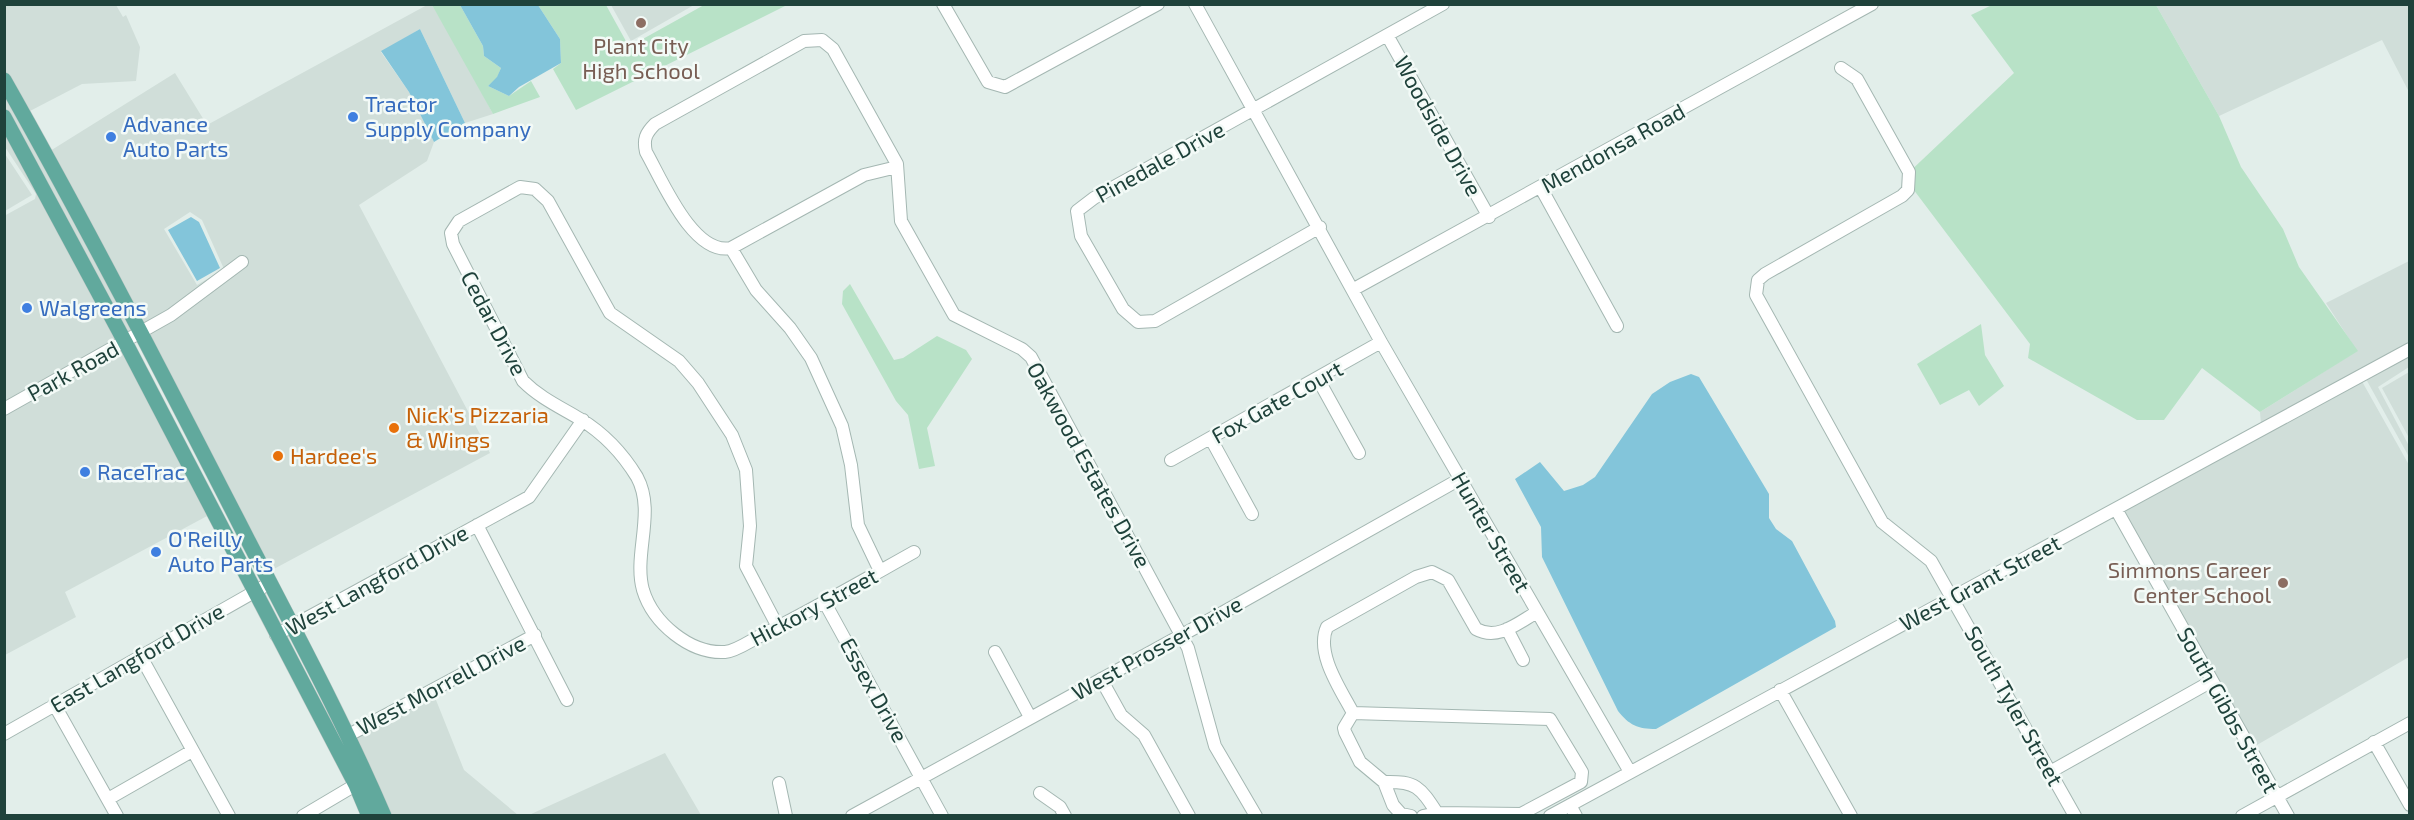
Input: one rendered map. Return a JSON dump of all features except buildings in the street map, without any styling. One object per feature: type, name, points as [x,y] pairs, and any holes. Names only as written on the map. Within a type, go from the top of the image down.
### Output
[{"type":"main road","points":[[4,80],[93,240],[270,583],[347,736],[362,781],[379,816]]},
{"type":"main road","points":[[4,117],[126,342],[301,682],[384,816]]},
{"type":"main road","points":[[126,342],[148,362],[188,440],[202,451]]},
{"type":"main road","points":[[188,464],[207,477],[221,505],[246,536]]},
{"type":"main road","points":[[212,511],[232,533],[243,555],[258,561]]},
{"type":"main road","points":[[301,682],[322,708],[333,729],[339,735],[347,736]]},
{"type":"main road","points":[[362,781],[369,816]]},
{"type":"street","points":[[943,4],[988,82],[1005,87],[1158,4]]},
{"type":"street","points":[[1196,4],[1255,109]]},
{"type":"street","name":"Pinedale Drive","points":[[1320,227],[1155,321],[1138,322],[1123,309],[1081,236],[1077,212],[1094,198],[1443,4]]},
{"type":"street","name":"Mendonsa Road","points":[[1354,290],[1872,4]]},
{"type":"street","name":"Woodside Drive","points":[[1387,35],[1489,217]]},
{"type":"street","name":"Oakwood Estates Drive","points":[[731,248],[721,250],[712,247],[684,221],[646,152],[644,142],[647,132],[655,124],[804,41],[822,40],[833,49],[891,152],[897,167],[901,221],[954,315],[1022,349],[1031,357],[1182,635],[1193,661],[1215,746],[1256,816]]},
{"type":"street","name":"South Tyler Street","points":[[1841,68],[1857,80],[1909,172],[1908,190],[1902,196],[1765,274],[1758,280],[1756,296],[1882,522],[1931,561],[2075,816]]},
{"type":"street","name":"Hunter Street","points":[[1255,109],[1381,342],[1630,772]]},
{"type":"street","points":[[880,572],[858,525],[851,465],[842,426],[811,358],[790,327],[756,290],[731,248],[864,174],[897,167]]},
{"type":"street","name":"Cedar Drive","points":[[710,652],[692,646],[661,622],[643,590],[641,563],[645,513],[638,479],[617,448],[583,420],[536,394],[523,381],[453,244],[452,233],[459,221],[520,187],[535,189],[548,201],[610,313],[679,361],[698,383],[732,435],[746,470],[750,526],[746,566],[778,627]]},
{"type":"street","points":[[1541,188],[1617,326]]},
{"type":"street","name":"Park Road","points":[[4,409],[171,315],[242,262]]},
{"type":"street","name":"Fox Gate Court","points":[[1172,460],[1381,342]]},
{"type":"street","name":"West Grant Street","points":[[1550,816],[1573,810],[1630,772],[2409,349]]},
{"type":"street","points":[[1318,379],[1359,453]]},
{"type":"street","name":"West Langford Drive","points":[[276,636],[529,497],[583,420]]},
{"type":"street","points":[[1211,439],[1252,514]]},
{"type":"street","name":"West Prosser Drive","points":[[852,816],[1460,479]]},
{"type":"street","name":"South Gibbs Street","points":[[2116,509],[2288,816]]},
{"type":"street","points":[[477,525],[567,700]]},
{"type":"street","name":"Hickory Street","points":[[710,652],[728,652],[825,603],[914,552]]},
{"type":"street","points":[[1353,713],[1334,677],[1324,644],[1323,635],[1333,621],[1416,577],[1432,572],[1448,580],[1476,629],[1492,634],[1507,629],[1537,612]]},
{"type":"street","name":"East Langford Drive","points":[[4,734],[270,583]]},
{"type":"street","name":"Essex Drive","points":[[825,603],[942,816]]},
{"type":"street","points":[[1507,629],[1523,660]]},
{"type":"street","name":"West Morrell Drive","points":[[347,736],[535,635]]},
{"type":"street","points":[[994,652],[1030,717]]},
{"type":"street","points":[[140,656],[229,816]]},
{"type":"street","points":[[1101,679],[1121,715],[1144,735],[1189,816]]},
{"type":"street","points":[[2050,772],[2212,681]]},
{"type":"street","points":[[1780,690],[1851,816]]},
{"type":"street","points":[[54,704],[117,816]]},
{"type":"street","points":[[1353,713],[1344,728],[1360,762],[1384,782],[1393,805],[1401,814],[1411,816]]},
{"type":"street","points":[[1353,713],[1552,720],[1582,772],[1581,782],[1521,814],[1437,813],[1423,816]]},
{"type":"street","points":[[2242,816],[2409,723]]},
{"type":"street","points":[[2374,742],[2409,805]]},
{"type":"street","points":[[108,799],[192,751]]},
{"type":"street","points":[[303,816],[362,781]]},
{"type":"street","points":[[1384,782],[1407,781],[1421,790],[1437,813]]},
{"type":"street","points":[[779,783],[786,816]]},
{"type":"street","points":[[1040,793],[1060,807],[1065,816]]},
{"type":"shaded area","points":[[4,5],[116,5],[123,17],[126,15],[140,47],[136,81],[82,84],[28,112],[5,70]]},
{"type":"shaded area","points":[[427,5],[432,5],[456,44],[493,114],[465,123],[420,29],[381,52],[409,92],[434,142],[427,161],[359,205],[490,453],[272,570],[50,151],[175,73],[207,125]],"holes":[[[190,212],[202,220],[224,269],[197,285],[164,229]]]},
{"type":"shaded area","name":"Plant City High School","points":[[611,5],[694,5],[631,41]]},
{"type":"shaded area","points":[[2156,5],[2409,5],[2409,92],[2382,40],[2219,116]]},
{"type":"shaded area","points":[[4,89],[133,330],[127,335],[5,107]]},
{"type":"shaded area","points":[[5,127],[119,339],[4,403],[4,216],[35,199],[36,194],[5,147]]},
{"type":"shaded area","points":[[5,154],[32,195],[4,211]]},
{"type":"shaded area","points":[[2409,261],[2409,343],[2261,424],[2260,412],[2357,351],[2326,303]]},
{"type":"shaded area","points":[[124,349],[209,515],[65,592],[76,617],[5,655],[5,415]]},
{"type":"shaded area","points":[[2409,355],[2409,367],[2378,387],[2409,446],[2409,457],[2366,379]]},
{"type":"shaded area","points":[[2409,372],[2409,438],[2382,388]]},
{"type":"shaded area","name":"Simmons Career Center School","points":[[2359,376],[2409,465],[2409,657],[2250,749],[2116,509]]},
{"type":"shaded area","points":[[434,695],[464,770],[518,815],[389,815],[354,738]]},
{"type":"shaded area","points":[[665,753],[701,815],[529,815]]},
{"type":"green space","points":[[432,5],[460,5],[483,46],[484,56],[501,68],[497,78],[488,86],[509,96],[531,81],[540,97],[493,114]]},
{"type":"green space","points":[[538,5],[606,5],[627,43],[632,45],[704,5],[787,5],[576,110],[553,69],[561,63],[560,39]]},
{"type":"green space","points":[[1992,5],[2156,5],[2219,116],[2241,167],[2283,229],[2299,267],[2358,351],[2260,412],[2202,368],[2164,420],[2137,420],[2028,358],[2030,344],[1904,177],[2014,73],[1971,15]]},
{"type":"green space","points":[[850,284],[894,360],[903,358],[937,336],[966,350],[972,359],[927,428],[935,466],[919,469],[908,415],[896,401],[842,304],[843,291]]},
{"type":"green space","points":[[1981,324],[1985,355],[2004,386],[1979,406],[1969,390],[1940,405],[1917,364]]},
{"type":"water","points":[[460,5],[538,5],[560,39],[561,63],[519,87],[509,96],[488,86],[497,77],[501,68],[484,56],[483,46]]},
{"type":"water","points":[[420,29],[465,123],[434,142],[409,92],[381,51]]},
{"type":"water","points":[[191,217],[199,222],[220,268],[197,281],[168,230]]},
{"type":"water","points":[[1691,374],[1699,377],[1769,494],[1769,518],[1776,529],[1792,541],[1835,621],[1836,627],[1656,729],[1644,728],[1630,723],[1618,711],[1542,557],[1541,527],[1515,479],[1540,462],[1564,491],[1583,485],[1595,477],[1652,394],[1670,382]]},
{"type":"place","name":"Plant City High School","points":[[641,23]]},
{"type":"place","name":"Tractor Supply Company","points":[[353,117]]},
{"type":"place","name":"Advance Auto Parts","points":[[111,137]]},
{"type":"place","name":"Walgreens","points":[[27,308]]},
{"type":"place","name":"Nick's Pizzaria & Wings","points":[[394,428]]},
{"type":"place","name":"Hardee's","points":[[278,456]]},
{"type":"place","name":"RaceTrac","points":[[85,472]]},
{"type":"place","name":"O'Reilly Auto Parts","points":[[156,552]]},
{"type":"place","name":"Simmons Career Center School","points":[[2283,583]]}]
